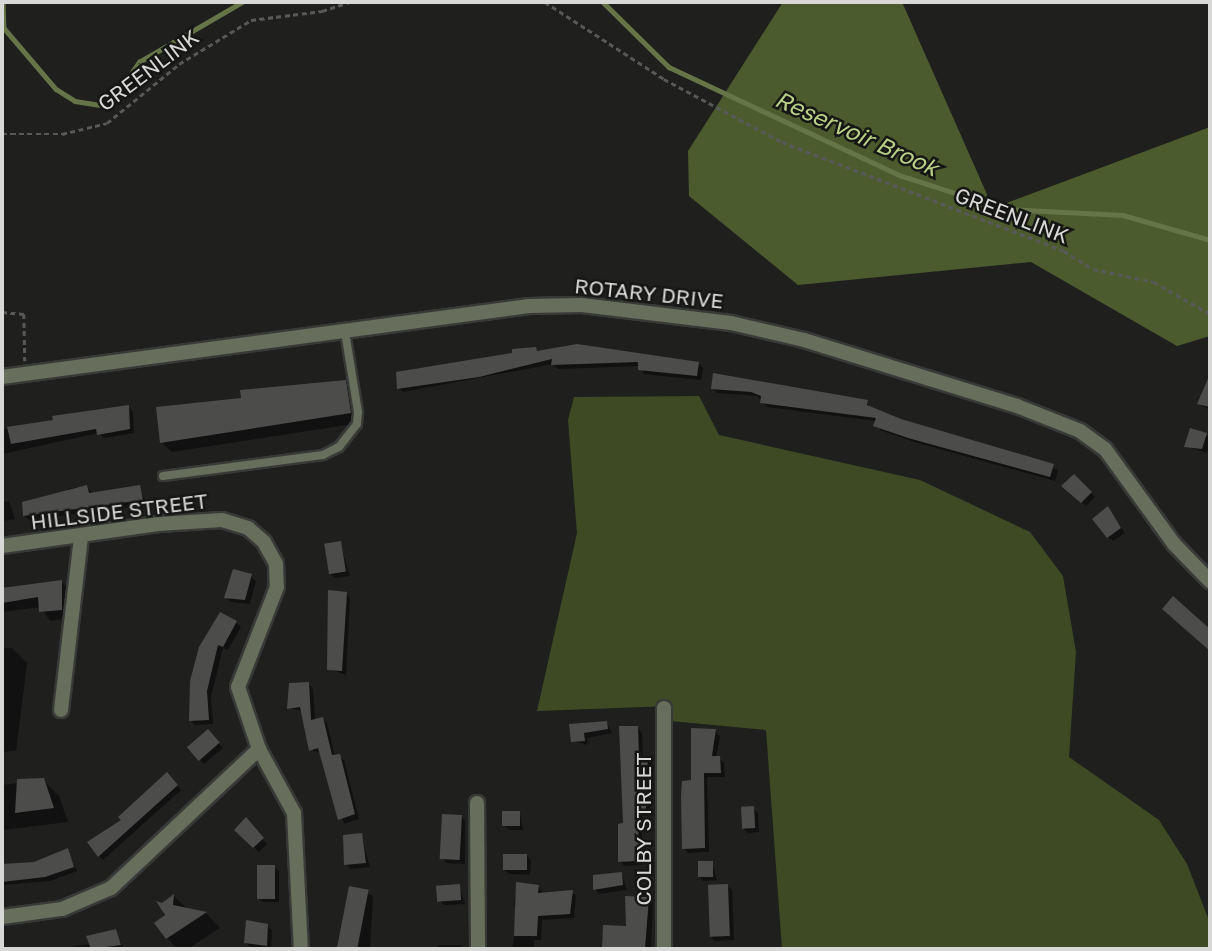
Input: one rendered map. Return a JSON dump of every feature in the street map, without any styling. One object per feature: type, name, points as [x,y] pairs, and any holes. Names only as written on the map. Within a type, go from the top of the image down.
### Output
[{"type":"street","name":"ROTARY DRIVE","points":[[2,377],[265,338],[345,332],[515,308],[582,304],[700,318],[804,340],[1038,413],[1088,435],[1110,456],[1174,544],[1210,581]]},
{"type":"street","name":"HILLSIDE STREET","points":[[2,546],[158,524],[222,520],[248,528],[264,542],[276,564],[277,587],[238,687],[260,749],[283,786],[297,825],[301,949]]},
{"type":"street","points":[[61,710],[80,537]]},
{"type":"street","name":"COLBY STREET","points":[[664,708],[664,949]]},
{"type":"street","points":[[2,917],[53,912],[111,888],[260,749]]},
{"type":"street","points":[[477,803],[478,949]]},
{"type":"lane","points":[[163,476],[323,455],[339,447],[357,424],[359,412],[345,332]]},
{"type":"path","name":"GREENLINK","points":[[2,134],[62,134],[107,123],[179,64],[251,20],[322,11],[350,2]]},
{"type":"path","name":"GREENLINK","points":[[545,2],[664,79],[782,142],[1064,251],[1094,269],[1154,282],[1210,314]]},
{"type":"path","points":[[2,312],[24,314],[26,358],[20,365]]},
{"type":"green space","points":[[783,2],[902,2],[993,208],[1210,127],[1210,336],[1177,346],[1031,262],[798,285],[689,196],[688,151]]},
{"type":"green space","points":[[699,396],[719,435],[920,480],[1030,532],[1063,576],[1076,652],[1069,757],[1159,820],[1187,864],[1210,923],[1210,949],[782,949],[766,730],[670,721],[670,706],[537,711],[577,533],[568,420],[574,397]]},
{"type":"building","points":[[577,344],[699,362],[697,376],[638,370],[638,362],[551,365],[552,359],[479,377],[397,389],[396,372],[512,353],[512,349],[536,347],[537,351]]},
{"type":"building","points":[[713,373],[868,400],[867,405],[901,419],[1054,464],[1050,477],[908,438],[873,426],[876,418],[760,403],[761,396],[751,392],[711,389]]},
{"type":"building","points":[[1210,374],[1210,407],[1197,404]]},
{"type":"building","points":[[346,380],[351,413],[160,443],[156,407],[241,398],[240,390]]},
{"type":"building","points":[[129,405],[130,429],[97,435],[96,429],[11,444],[7,427],[53,420],[52,416]]},
{"type":"building","points":[[1190,428],[1207,433],[1202,449],[1184,447]]},
{"type":"building","points":[[1074,474],[1092,492],[1081,503],[1061,486]]},
{"type":"building","points":[[87,485],[89,493],[140,485],[143,500],[23,516],[22,502]]},
{"type":"building","points":[[1108,506],[1121,528],[1107,538],[1092,519]]},
{"type":"building","points":[[341,541],[346,572],[329,574],[324,544]]},
{"type":"building","points":[[233,569],[252,574],[245,600],[224,598]]},
{"type":"building","points":[[62,580],[62,610],[39,612],[38,597],[2,603],[2,588]]},
{"type":"building","points":[[328,590],[347,592],[342,671],[327,670]]},
{"type":"building","points":[[1173,596],[1210,629],[1210,651],[1162,609]]},
{"type":"building","points":[[220,612],[237,621],[223,647],[218,645],[207,691],[209,720],[189,721],[190,681],[199,647]]},
{"type":"building","points":[[309,682],[311,720],[323,717],[332,755],[340,754],[355,814],[338,820],[318,748],[309,751],[300,707],[287,709],[289,683]]},
{"type":"building","points":[[607,721],[608,729],[584,733],[585,741],[571,742],[569,724]]},
{"type":"building","points":[[619,726],[638,726],[639,757],[648,757],[646,811],[638,812],[639,861],[618,862],[618,824],[623,823]]},
{"type":"building","points":[[691,728],[716,729],[712,756],[720,756],[721,773],[704,773],[705,848],[682,849],[682,781],[691,780]]},
{"type":"building","points":[[208,729],[220,743],[199,761],[187,747]]},
{"type":"building","points":[[167,772],[178,785],[98,857],[87,842],[121,820],[118,817]]},
{"type":"building","points":[[44,778],[54,808],[15,813],[17,779]]},
{"type":"building","points":[[754,806],[755,828],[742,829],[741,807]]},
{"type":"building","points":[[502,811],[520,811],[520,826],[502,826]]},
{"type":"building","points":[[442,814],[462,815],[460,860],[440,859]]},
{"type":"building","points":[[246,817],[264,838],[253,848],[234,830]]},
{"type":"building","points":[[362,833],[366,863],[344,865],[343,835]]},
{"type":"building","points":[[68,848],[74,867],[45,877],[2,882],[2,864],[34,862]]},
{"type":"building","points":[[503,854],[527,854],[527,870],[503,870]]},
{"type":"building","points":[[698,861],[713,861],[713,877],[698,877]]},
{"type":"building","points":[[257,865],[275,865],[275,899],[257,899]]},
{"type":"building","points":[[622,872],[623,885],[593,890],[593,875]]},
{"type":"building","points":[[516,882],[539,885],[538,893],[573,890],[570,914],[538,916],[537,936],[514,936]]},
{"type":"building","points":[[460,884],[461,900],[437,902],[436,886]]},
{"type":"building","points":[[728,884],[730,936],[710,937],[708,885]]},
{"type":"building","points":[[349,886],[369,890],[357,949],[337,948]]},
{"type":"building","points":[[174,894],[173,905],[207,912],[166,939],[154,923],[165,915],[156,901],[162,903]]},
{"type":"building","points":[[625,896],[649,897],[645,949],[602,949],[603,925],[626,926]]},
{"type":"building","points":[[246,920],[268,924],[267,946],[244,943]]},
{"type":"building","points":[[116,929],[121,945],[91,949],[86,936]]},
{"type":"waterway","name":"Reservoir Brook","points":[[3,2],[4,28],[56,89],[75,101],[108,106],[139,62],[242,2]]},
{"type":"waterway","name":"Reservoir Brook","points":[[603,2],[669,67],[902,176],[1005,209],[1123,215],[1210,240]]}]
